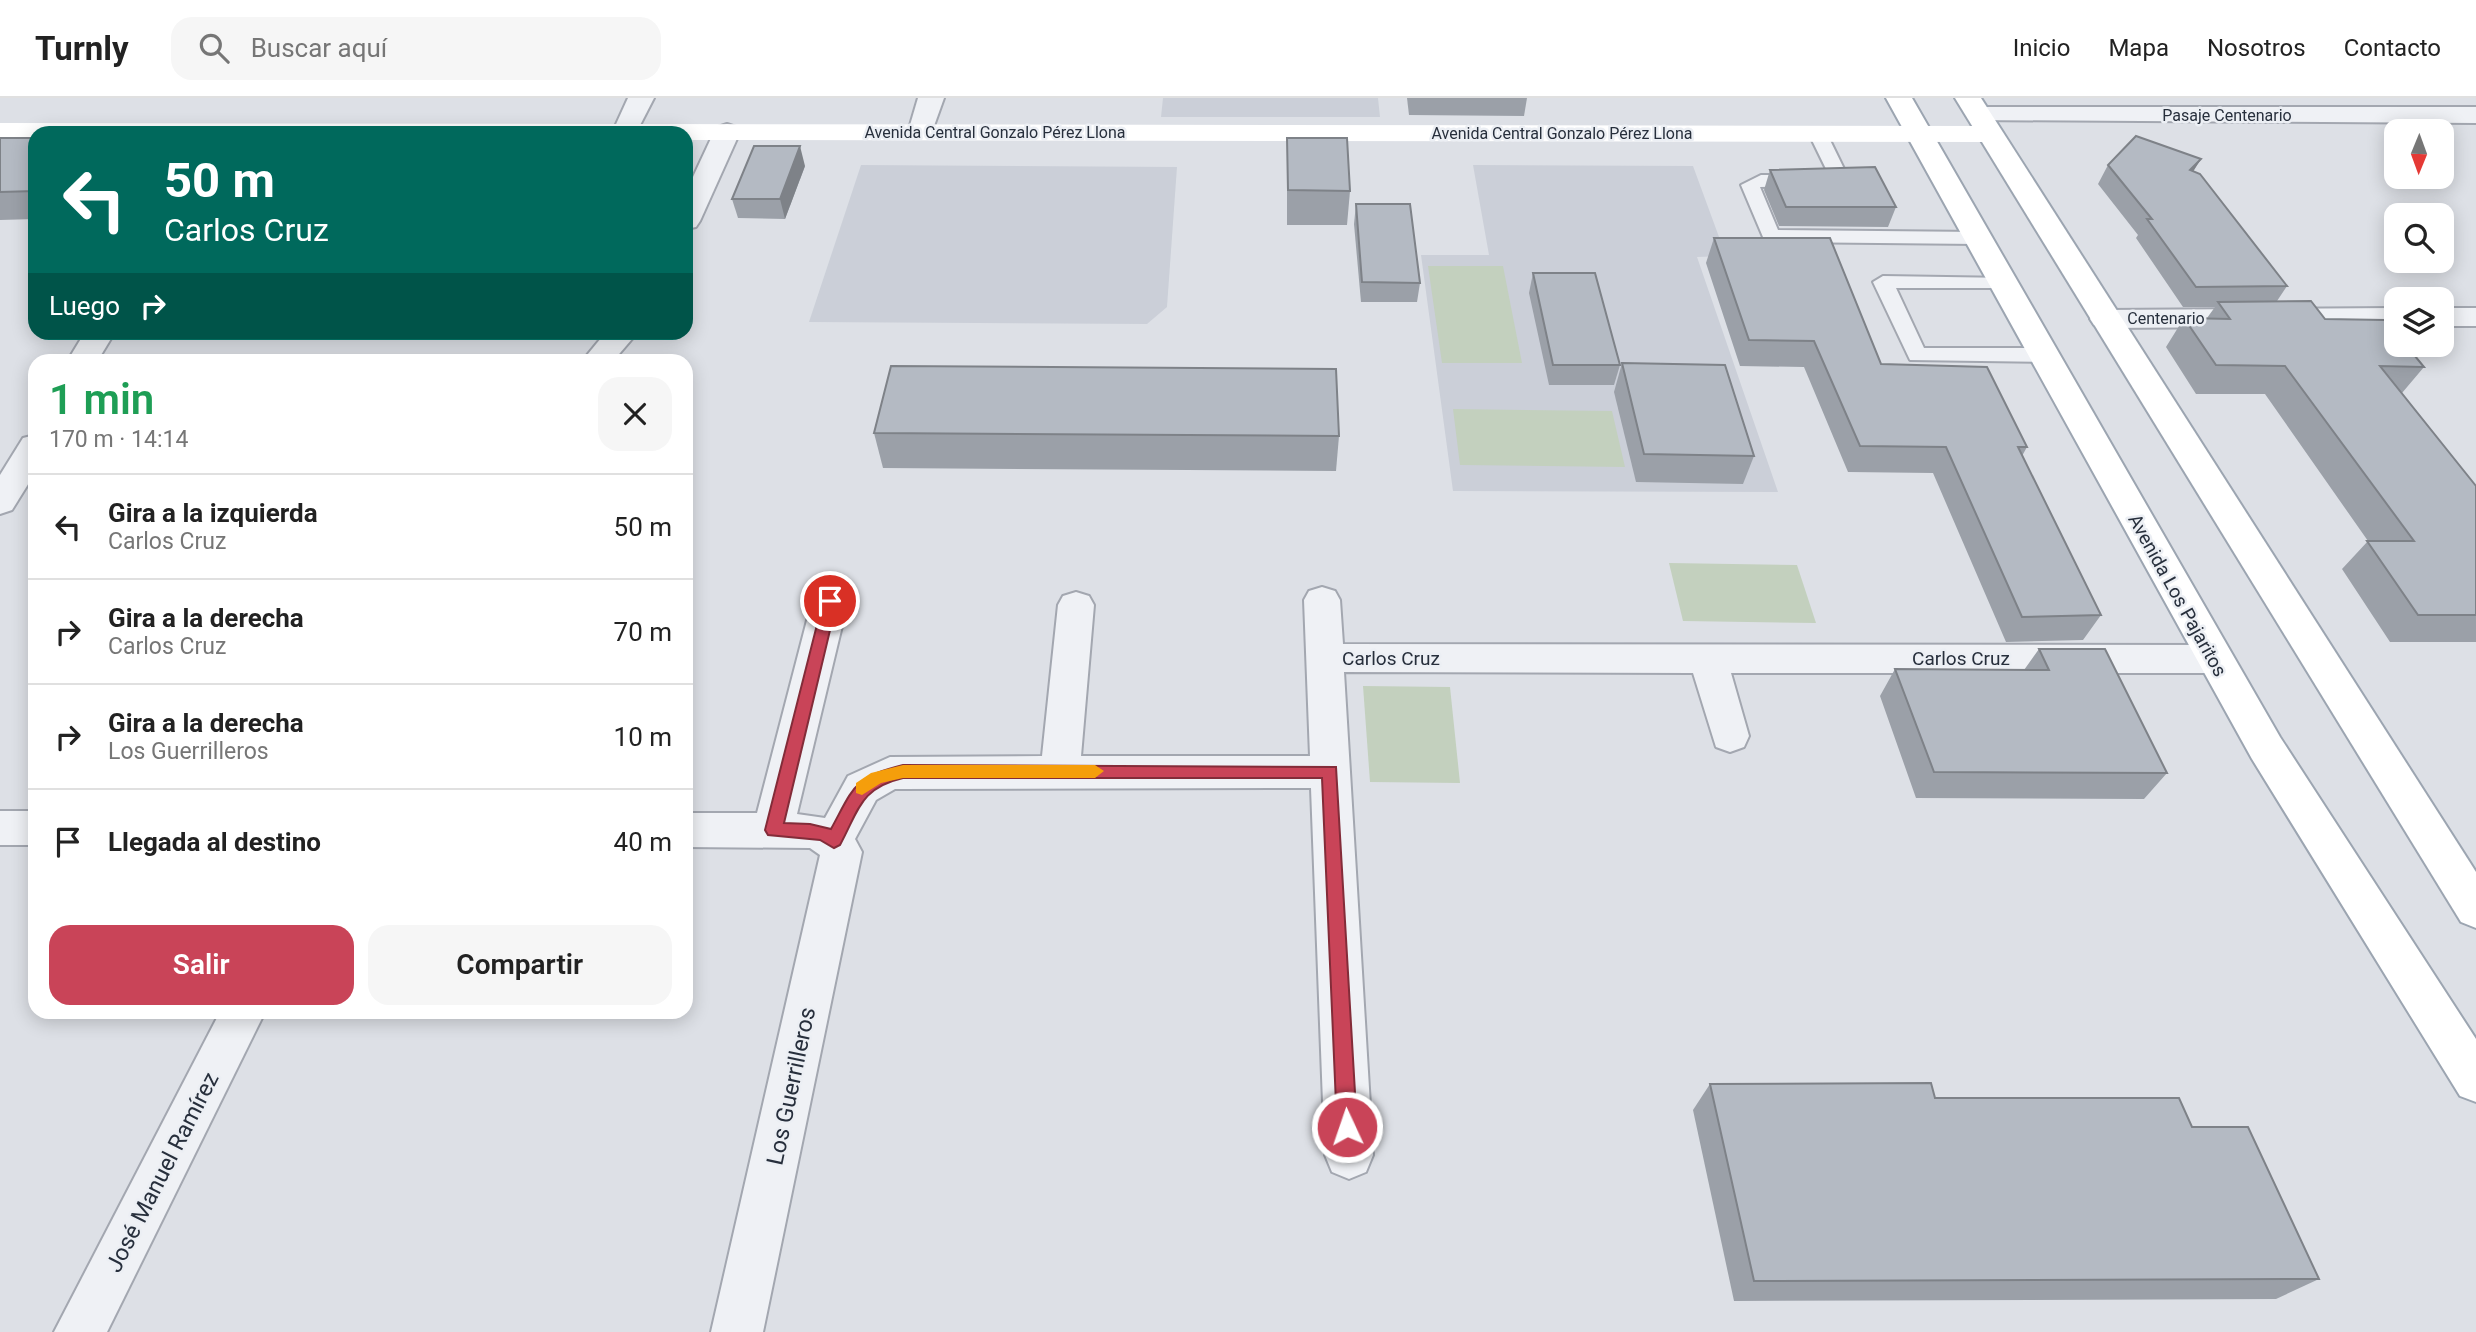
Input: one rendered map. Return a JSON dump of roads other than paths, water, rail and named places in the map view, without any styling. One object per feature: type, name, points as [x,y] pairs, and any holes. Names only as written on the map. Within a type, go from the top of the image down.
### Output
[{"type":"street","points":[[627,126],[641,98]]},
{"type":"street","points":[[921,132],[931,98]]},
{"type":"street","name":"Avenida Los Pajaritos","points":[[1899,98],[2266,748],[2476,1080]]},
{"type":"street","name":"Pasaje Centenario","points":[[1979,116],[2476,115]]},
{"type":"street","points":[[1979,116],[2476,909]]},
{"type":"street","name":"Avenida Central Gonzalo Pérez Llona","points":[[693,132],[1919,134],[1979,116]]},
{"type":"street","name":"Avenida Central Gonzalo Pérez Llona","points":[[0,131],[28,131]]},
{"type":"street","points":[[693,206],[727,132]]},
{"type":"street","name":"Centenario","points":[[2105,318],[2384,317]]},
{"type":"street","points":[[2454,317],[2476,317]]},
{"type":"street","points":[[603,354],[616,340]]},
{"type":"street","points":[[0,502],[28,457]]},
{"type":"street","name":"Carlos Cruz","points":[[1322,600],[1349,1155]]},
{"type":"street","points":[[774,830],[830,601]]},
{"type":"street","points":[[1060,771],[1076,606]]},
{"type":"street","name":"Carlos Cruz","points":[[1325,658],[2214,659]]},
{"type":"street","points":[[1708,658],[1730,736]]},
{"type":"street","points":[[693,830],[810,831],[824,833],[834,840],[862,788],[890,773],[1330,772]]},
{"type":"street","points":[[0,828],[28,828]]},
{"type":"street","name":"Los Guerrilleros","points":[[737,1332],[839,867],[841,852],[834,840]]},
{"type":"street","name":"José Manuel Ramírez","points":[[80,1332],[239,1019]]},
{"type":"lane","points":[[1818,134],[1838,175],[1833,180],[1761,180],[1750,185],[1770,233],[1777,236],[1978,239]]},
{"type":"lane","points":[[2003,282],[1884,282],[1917,355],[2043,355]]}]
